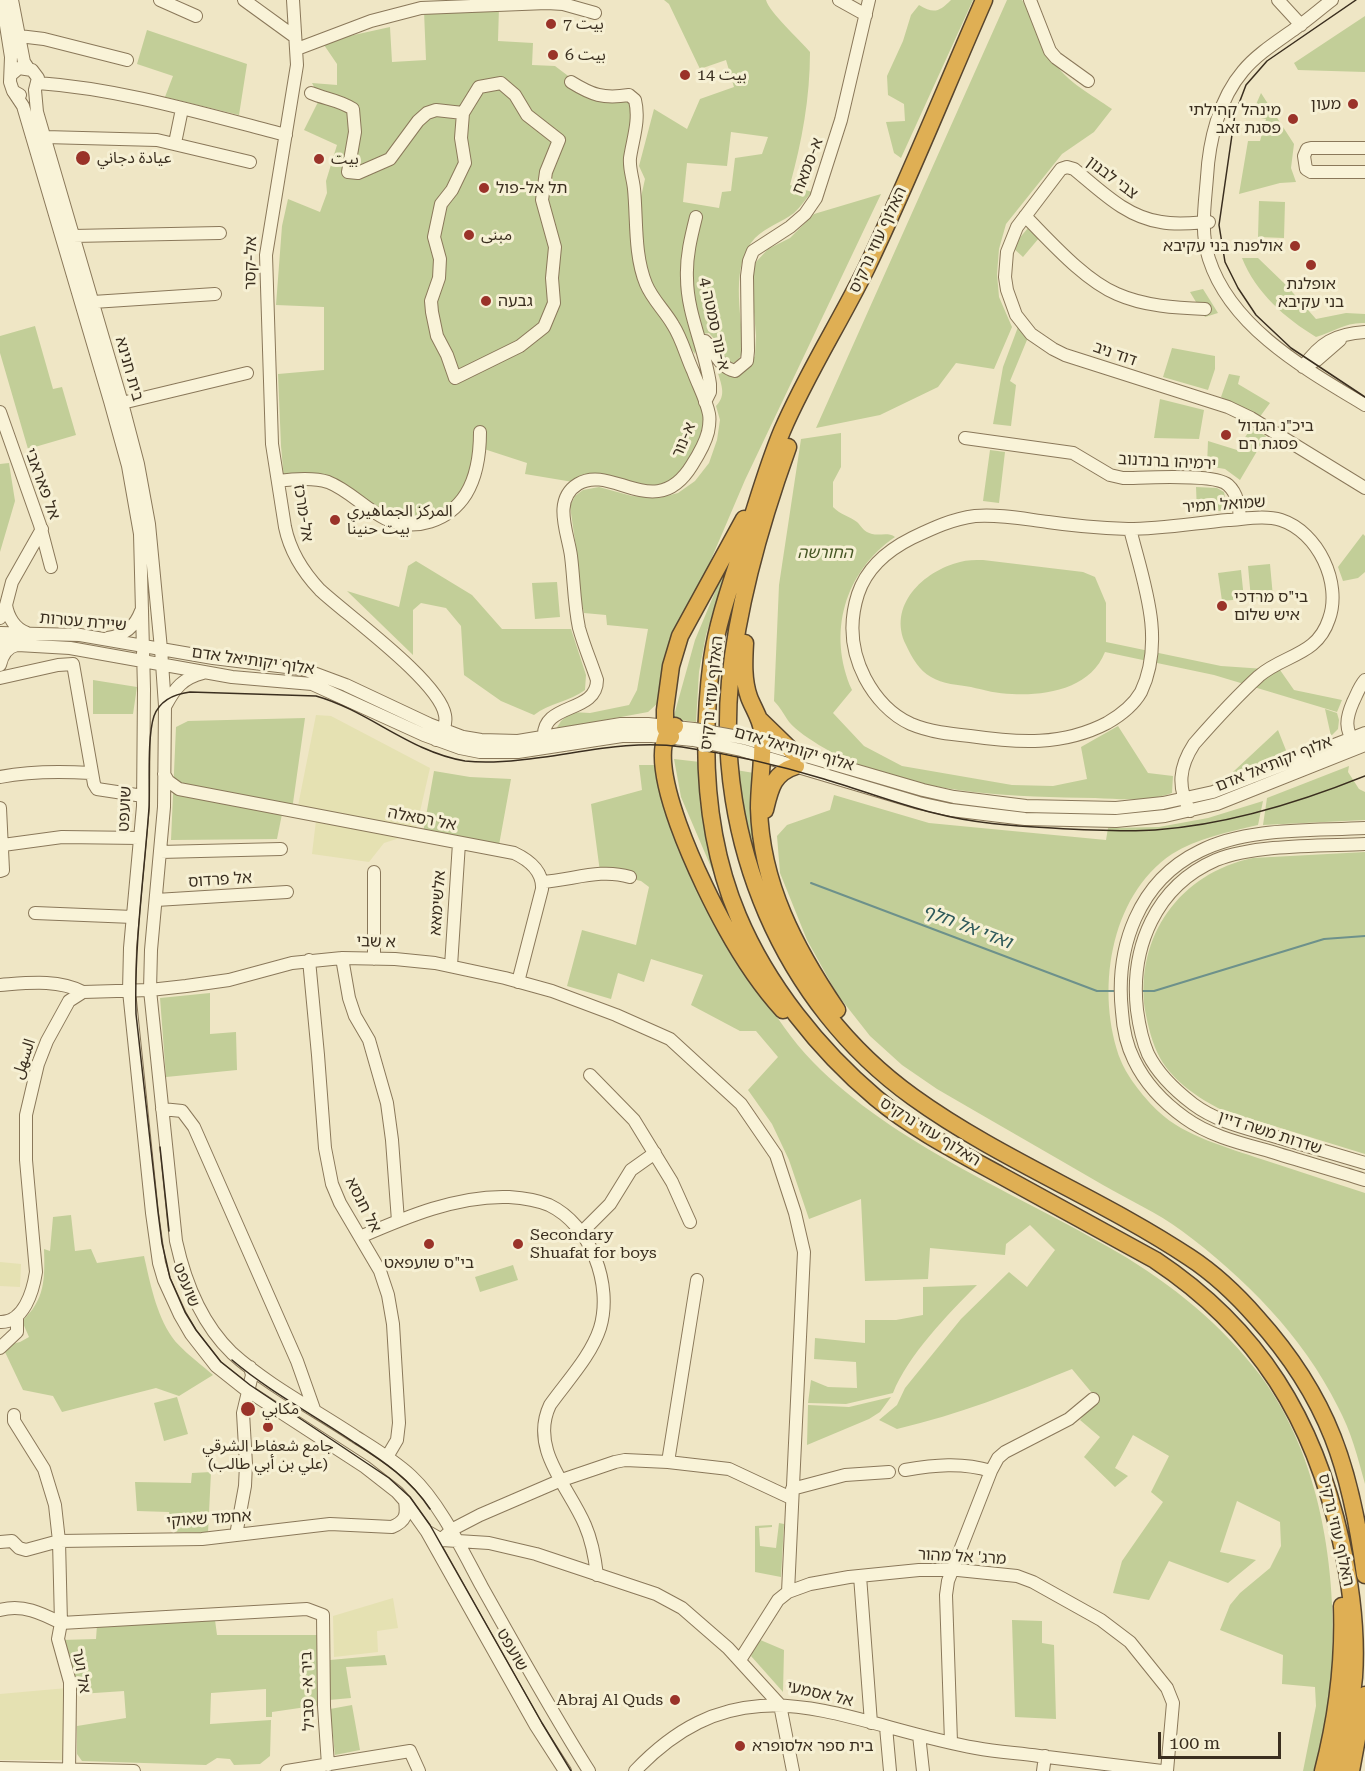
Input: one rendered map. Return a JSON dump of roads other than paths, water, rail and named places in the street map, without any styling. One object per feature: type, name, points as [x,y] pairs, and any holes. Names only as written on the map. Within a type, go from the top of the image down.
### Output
[{"type":"highway","name":"האלוף עוזי נרקיס","points":[[984,0],[976,32],[895,231],[793,434],[776,481],[759,538],[741,616],[730,682],[728,722],[734,809],[758,894],[775,934],[795,971],[824,1011],[877,1064],[944,1118],[1193,1259],[1244,1303],[1295,1364],[1323,1413],[1344,1472],[1354,1504],[1365,1575]]},
{"type":"highway","name":"האלוף עוזי נרקיס","points":[[996,0],[976,32],[866,268],[783,429],[764,481],[722,614],[712,658],[706,760],[716,840],[737,914],[757,955],[803,1022],[849,1072],[876,1098],[932,1136],[1155,1260],[1179,1276],[1234,1325],[1280,1385],[1309,1438],[1326,1482],[1350,1587],[1354,1648],[1352,1695],[1337,1771]]},
{"type":"highway","points":[[764,481],[680,636],[671,666],[669,731],[662,752],[663,767],[675,814],[703,882],[726,928],[770,996],[849,1072]]},
{"type":"highway","points":[[759,538],[744,668],[749,696],[760,720],[794,759],[773,782],[761,832]]},
{"type":"highway","points":[[760,720],[761,832],[764,860],[773,891],[804,960],[843,1020],[877,1064]]},
{"type":"highway","points":[[1344,1472],[1365,1523]]},
{"type":"highway","points":[[1323,1771],[1335,1718],[1341,1669],[1342,1616],[1334,1509]]},
{"type":"highway","points":[[1351,1771],[1365,1695]]},
{"type":"street","name":"בית חנינא","points":[[2,0],[11,57],[9,82],[23,106],[105,380],[128,466],[140,534],[143,660]]},
{"type":"street","points":[[12,0],[24,62],[36,74],[37,87],[32,93],[22,96],[9,82],[19,68],[28,68]]},
{"type":"street","points":[[160,0],[196,16]]},
{"type":"street","points":[[244,0],[296,43],[421,8],[548,3],[563,4],[595,13]]},
{"type":"street","name":"אל-קסר","points":[[278,481],[272,444],[266,255],[267,234],[297,66],[293,0]]},
{"type":"street","points":[[839,0],[866,15]]},
{"type":"street","name":"א-סמאח","points":[[700,341],[705,341],[722,364],[729,369],[735,371],[747,361],[749,261],[753,251],[790,227],[805,214],[816,198],[841,120],[869,0]]},
{"type":"street","points":[[1030,0],[1050,51],[1056,58],[1089,81]]},
{"type":"street","points":[[1278,0],[1300,25]]},
{"type":"street","points":[[1332,0],[1262,53],[1241,73],[1227,94],[1208,164],[1205,243],[1212,267],[1241,312],[1276,347],[1365,405]]},
{"type":"street","points":[[1300,25],[1343,0]]},
{"type":"street","points":[[19,36],[44,39],[128,60]]},
{"type":"street","points":[[1206,222],[1215,154],[1225,115],[1235,90],[1262,53]]},
{"type":"street","name":"א-נור","points":[[544,738],[545,729],[551,718],[585,702],[593,696],[597,688],[597,680],[579,628],[574,601],[573,567],[564,516],[566,498],[579,483],[597,480],[640,490],[659,491],[670,488],[689,470],[701,450],[709,424],[705,402],[676,330],[652,295],[642,270],[630,164],[637,119],[635,100],[629,95],[600,97],[571,82]]},
{"type":"street","points":[[501,83],[515,95],[528,115],[559,140],[546,172],[542,201],[555,247],[552,278],[554,303],[544,327],[520,346],[455,378],[437,336],[431,301],[440,278],[440,260],[434,237],[441,204],[452,190],[465,163],[461,138],[463,113],[479,87],[501,83]]},
{"type":"street","points":[[37,87],[74,86],[109,91],[286,135]]},
{"type":"street","name":"בית חנינא","points":[[37,87],[35,103],[138,464],[149,524],[162,663]]},
{"type":"street","points":[[311,93],[327,100],[341,101],[353,109],[355,132],[348,172],[358,173],[390,159],[427,113],[436,110],[463,113]]},
{"type":"street","points":[[175,143],[182,109]]},
{"type":"street","points":[[45,137],[139,138],[175,143],[250,162]]},
{"type":"street","points":[[1365,148],[1311,148],[1307,149],[1304,156],[1306,169],[1311,172],[1365,172]]},
{"type":"street","name":"צבי לבנון","points":[[1067,166],[1074,169],[1115,203],[1138,216],[1162,223],[1206,222]]},
{"type":"street","name":"דוד ניב","points":[[1067,166],[1057,172],[1024,216],[1009,245],[1005,278],[1007,290],[1016,315],[1031,334],[1047,346],[1065,355],[1228,407],[1251,418],[1365,488]]},
{"type":"street","points":[[1024,216],[1088,276],[1110,291],[1147,303],[1205,309]]},
{"type":"street","name":"א-נור סמטה 4","points":[[696,217],[688,251],[687,279],[688,292],[710,384],[710,392],[705,402]]},
{"type":"street","points":[[73,236],[220,233]]},
{"type":"street","points":[[93,302],[215,294]]},
{"type":"street","points":[[1305,368],[1320,346],[1338,337],[1365,332]]},
{"type":"street","points":[[1305,368],[1346,336]]},
{"type":"street","points":[[1321,357],[1327,382]]},
{"type":"street","points":[[122,402],[247,373]]},
{"type":"street","name":"אל פאראבי","points":[[0,412],[42,529],[51,567]]},
{"type":"street","name":"אל-מרכז","points":[[439,732],[446,721],[444,710],[432,691],[378,639],[320,589],[304,570],[288,539],[278,481],[312,479],[325,481],[337,486],[388,519],[415,526],[428,523],[441,517],[465,496],[477,467],[480,432]]},
{"type":"street","name":"ירמיהו ברנדנוב","points":[[965,438],[1073,453],[1110,475],[1123,478],[1216,479],[1226,483],[1230,488],[1239,504],[1240,519]]},
{"type":"street","name":"שמואל תמיר","points":[[1131,529],[1149,604],[1152,640],[1147,675],[1139,696],[1132,705],[1114,719],[1088,732],[1042,742],[1010,742],[933,731],[909,723],[891,711],[877,696],[864,676],[853,640],[853,618],[857,596],[873,566],[900,544],[938,525],[976,516],[1002,516],[1072,525],[1131,529],[1240,519],[1282,520],[1305,534],[1321,555],[1330,580],[1332,601],[1330,617],[1310,649],[1262,673],[1194,744],[1185,760],[1181,780],[1188,803]]},
{"type":"street","points":[[0,618],[14,576],[42,529]]},
{"type":"street","points":[[0,665],[8,648],[25,639],[9,615],[6,604]]},
{"type":"street","points":[[105,638],[127,632],[135,623],[142,607]]},
{"type":"street","name":"שיירת עטרות","points":[[0,633],[143,660]]},
{"type":"street","name":"שיירת עטרות","points":[[0,644],[58,634],[105,638],[161,649]]},
{"type":"street","name":"אלוף יקותיאל אדם","points":[[161,649],[303,669],[359,690],[415,718],[460,748],[501,753],[546,749],[622,736],[669,731]]},
{"type":"street","points":[[109,654],[125,662],[144,681]]},
{"type":"street","name":"אלוף יקותיאל אדם","points":[[143,660],[240,678],[312,684],[439,732],[491,741],[544,738],[621,724],[693,735],[762,749],[920,803],[976,814],[1025,819],[1116,821],[1188,803],[1359,740]]},
{"type":"street","name":"שועפט","points":[[143,660],[143,796],[129,991],[153,1223],[164,1280],[191,1334],[216,1366],[248,1391],[365,1467],[405,1501],[428,1532],[536,1726],[564,1771]]},
{"type":"street","name":"שועפט","points":[[162,663],[165,706],[164,797],[150,990],[176,1241],[184,1274],[208,1322],[231,1352],[250,1367],[387,1457],[422,1488],[452,1534],[554,1716],[589,1771]]},
{"type":"street","points":[[0,678],[58,665],[73,664],[94,784],[97,789],[143,796]]},
{"type":"street","points":[[165,706],[181,682],[207,672]]},
{"type":"street","points":[[1359,740],[1347,724],[1348,713],[1365,680]]},
{"type":"street","name":"אל-מרכז","points":[[432,691],[438,704],[439,732]]},
{"type":"street","points":[[415,718],[429,715],[438,704]]},
{"type":"street","points":[[0,777],[58,771],[91,773]]},
{"type":"street","points":[[164,774],[173,786],[181,790]]},
{"type":"street","points":[[164,797],[167,793],[181,790]]},
{"type":"street","name":"אל רסאלה","points":[[181,790],[514,853],[524,858],[539,873],[542,882]]},
{"type":"street","points":[[0,808],[3,845],[3,870],[0,871]]},
{"type":"street","name":"שדרות משה דיין","points":[[1365,828],[1244,836],[1212,845],[1188,858],[1156,887],[1138,912],[1126,941],[1120,987],[1123,1025],[1133,1058],[1158,1094],[1185,1118],[1199,1127],[1228,1139],[1365,1180]]},
{"type":"street","points":[[3,845],[62,837],[140,838]]},
{"type":"street","name":"אלשימאא","points":[[451,966],[459,843]]},
{"type":"street","name":"שדרות משה דיין","points":[[1365,844],[1247,851],[1205,866],[1179,885],[1152,919],[1141,945],[1136,987],[1139,1022],[1147,1052],[1169,1083],[1194,1105],[1233,1124],[1365,1163]]},
{"type":"street","points":[[160,852],[281,849]]},
{"type":"street","points":[[374,872],[374,959]]},
{"type":"street","points":[[518,982],[542,882],[561,881],[597,873],[617,873],[630,877]]},
{"type":"street","name":"אל פרדוס","points":[[156,900],[287,892]]},
{"type":"street","points":[[35,913],[133,917]]},
{"type":"street","points":[[342,958],[355,1017],[369,1040],[387,1103],[398,1221]]},
{"type":"street","name":"א שבי","points":[[129,991],[229,980],[309,960],[395,959],[451,966],[552,991],[616,1015],[670,1040],[741,1104],[776,1155],[795,1213],[804,1252],[788,1592]]},
{"type":"street","name":"אל חנסא","points":[[309,960],[328,1166],[332,1184],[386,1287],[393,1324],[399,1423],[397,1440],[387,1457]]},
{"type":"street","points":[[0,985],[62,984],[84,992],[129,991]]},
{"type":"street","name":"السهل","points":[[0,1348],[17,1332],[17,1316],[33,1289],[36,1272],[26,1160],[26,1114],[30,1094],[38,1064],[61,1013],[69,1001],[84,992]]},
{"type":"street","points":[[590,1075],[634,1120],[656,1153],[683,1203],[690,1222]]},
{"type":"street","points":[[162,1109],[182,1111],[194,1127],[297,1361],[314,1409]]},
{"type":"street","points":[[581,1233],[610,1203],[631,1170],[656,1153]]},
{"type":"street","points":[[360,1237],[426,1210],[476,1199],[510,1197],[530,1199],[549,1205],[564,1214],[581,1233],[593,1252],[602,1284],[600,1327],[594,1342],[546,1413],[543,1434],[559,1481],[586,1526],[595,1557],[597,1575]]},
{"type":"street","points":[[668,1462],[697,1280]]},
{"type":"street","points":[[0,1322],[4,1323],[17,1316]]},
{"type":"street","points":[[236,1535],[245,1486],[243,1413],[252,1376],[250,1367]]},
{"type":"street","points":[[248,1391],[261,1383],[277,1385]]},
{"type":"street","points":[[951,1742],[946,1595],[951,1570],[991,1471],[998,1458],[1005,1452],[1069,1419],[1093,1399]]},
{"type":"street","name":"אל וער","points":[[14,1414],[14,1421],[44,1469],[55,1505],[59,1541],[61,1623],[58,1639],[70,1682],[69,1770]]},
{"type":"street","points":[[428,1532],[452,1534],[559,1481],[615,1462],[637,1459],[729,1469],[791,1494],[845,1475],[889,1472]]},
{"type":"street","points":[[905,1470],[950,1464],[971,1465],[991,1471]]},
{"type":"street","name":"אחמד שאוקי","points":[[0,1542],[12,1540],[19,1548],[26,1551],[59,1541],[202,1539],[330,1524],[392,1527],[405,1519],[405,1501]]},
{"type":"street","points":[[442,1557],[452,1534]]},
{"type":"street","name":"אל אסמעי","points":[[452,1534],[470,1541],[500,1545],[656,1594],[702,1623],[740,1660],[780,1705],[839,1715],[976,1748],[1162,1771]]},
{"type":"street","name":"מרג' אל מהור","points":[[788,1592],[810,1584],[919,1570],[951,1570],[1017,1576],[1033,1582],[1101,1620],[1130,1642],[1171,1694],[1173,1718],[1167,1771]]},
{"type":"street","points":[[860,1576],[870,1723]]},
{"type":"street","points":[[740,1660],[778,1600],[788,1592]]},
{"type":"street","points":[[0,1610],[12,1607],[23,1608],[61,1623]]},
{"type":"street","name":"ביר א- סביל","points":[[61,1623],[307,1609],[323,1615],[324,1706],[328,1765]]},
{"type":"street","points":[[635,1771],[666,1742],[701,1721],[738,1708],[780,1705]]},
{"type":"street","points":[[646,1771],[671,1748],[704,1728],[745,1713],[780,1705]]},
{"type":"street","points":[[780,1705],[793,1771]]},
{"type":"street","points":[[886,1727],[890,1771]]},
{"type":"street","points":[[919,1735],[923,1771]]},
{"type":"street","points":[[287,1771],[410,1751],[419,1771]]},
{"type":"street","points":[[1043,1771],[1045,1756]]},
{"type":"street","points":[[0,1768],[134,1771]]},
{"type":"waterway","name":"ואדי אל חלף","points":[[811,883],[1097,991],[1115,991]]},
{"type":"waterway","name":"ואדי אל חלף","points":[[1141,991],[1154,991],[1324,939],[1365,936]]},
{"type":"tram line","points":[[1356,0],[1267,61],[1246,85],[1235,114],[1219,225],[1225,262],[1238,288],[1256,315],[1291,348],[1365,397]]},
{"type":"tram line","points":[[571,1771],[430,1525],[410,1497],[389,1478],[250,1385],[221,1362],[185,1312],[170,1278],[158,1212],[136,1014],[138,937],[149,808],[150,736],[154,716],[160,706],[173,696],[190,692],[316,696],[354,711],[426,749],[465,761],[513,761],[621,746],[682,747],[789,769],[948,816],[992,824],[1037,827],[1142,831],[1209,823],[1288,804],[1365,776]]},
{"type":"tram line","points":[[160,1147],[169,1231]]},
{"type":"tram line","points":[[232,1360],[277,1393],[386,1464],[414,1489],[430,1509]]},
{"type":"place","name":"بيت 7","points":[[551,24]]},
{"type":"place","name":"بيت 6","points":[[553,55]]},
{"type":"place","name":"بيت 14","points":[[685,75]]},
{"type":"place","name":"מעון","points":[[1353,104]]},
{"type":"place","name":"מינהל קהילתי פסגת זאב","points":[[1293,119]]},
{"type":"place","name":"عيادة دجاني","points":[[83,158]]},
{"type":"place","name":"بيت","points":[[319,159]]},
{"type":"place","name":"תל אל-פול","points":[[484,188]]},
{"type":"place","name":"مبنى","points":[[469,235]]},
{"type":"place","name":"אולפנת בני עקיבא","points":[[1295,246]]},
{"type":"place","name":"אופלנת בני עקיבא","points":[[1311,265]]},
{"type":"place","name":"גבעה","points":[[486,301]]},
{"type":"place","name":"ביכ\"נ הגדול פסגת רם","points":[[1226,435]]},
{"type":"place","name":"المركز الجماهيري بيت حنينا","points":[[335,520]]},
{"type":"place","name":"בי\"ס מרדכי איש שלום","points":[[1222,606]]},
{"type":"place","name":"בי\"ס שועפאט","points":[[429,1244]]},
{"type":"place","name":"Secondary Shuafat for boys","points":[[518,1244]]},
{"type":"place","name":"مكابي","points":[[248,1409]]},
{"type":"place","name":"جامع شعفاط الشرقي (علي بن أبي طالب)","points":[[268,1427]]},
{"type":"place","name":"Abraj Al Quds","points":[[675,1700]]},
{"type":"place","name":"בית ספר אלסופרא","points":[[740,1746]]},
{"type":"park label","name":"החורשה","points":[[825,553]]}]
